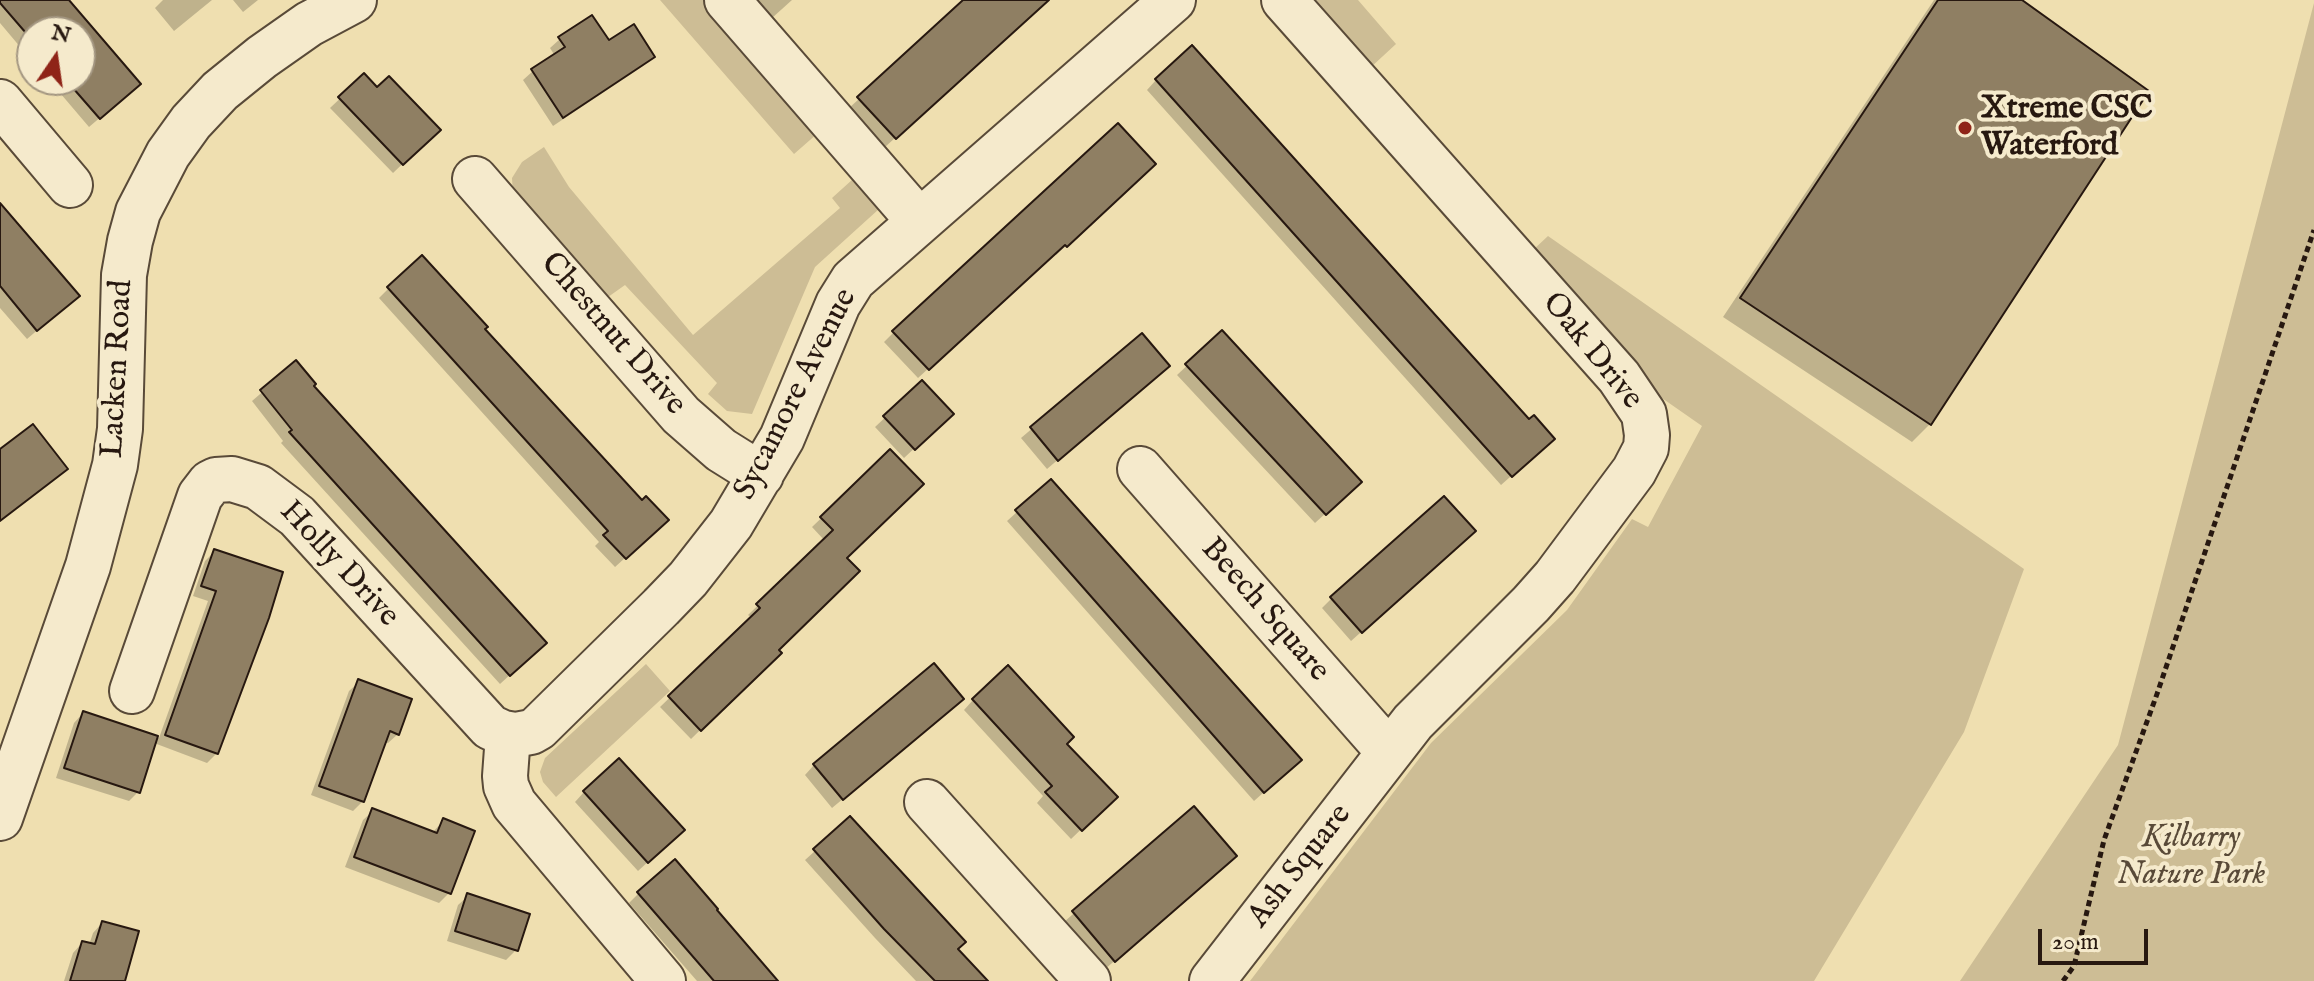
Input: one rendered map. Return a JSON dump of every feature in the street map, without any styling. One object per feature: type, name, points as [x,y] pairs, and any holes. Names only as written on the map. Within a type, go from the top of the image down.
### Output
[{"type":"street","name":"Lacken Road","points":[[0,818],[88,566],[115,465],[121,417],[124,275],[138,212],[168,154],[191,122],[220,91],[309,24],[354,0]]},
{"type":"street","points":[[727,0],[919,221]]},
{"type":"street","name":"Sycamore Avenue","points":[[508,735],[531,732],[545,722],[661,607],[716,544],[761,475],[791,419],[843,294],[860,273],[1173,0]]},
{"type":"street","name":"Oak Drive","points":[[1284,0],[1619,377],[1638,404],[1647,425],[1646,448],[1634,471],[1550,583],[1426,708],[1389,752]]},
{"type":"street","points":[[0,102],[70,185]]},
{"type":"street","name":"Chestnut Drive","points":[[475,179],[681,415],[714,444],[761,475]]},
{"type":"street","name":"Beech Square","points":[[1140,469],[1389,752]]},
{"type":"street","name":"Holly Drive","points":[[132,691],[200,496],[210,483],[232,479],[258,487],[287,507],[476,715],[490,727],[508,735]]},
{"type":"street","points":[[508,735],[505,776],[514,804],[663,981]]},
{"type":"street","name":"Ash Square","points":[[1212,981],[1389,752]]},
{"type":"street","points":[[927,802],[1088,981]]},
{"type":"path","points":[[2071,981],[2104,840],[2157,694],[2314,230]]},
{"type":"path","points":[[2063,981],[2074,966]]},
{"type":"green space","points":[[660,0],[706,0],[818,133],[794,154]]},
{"type":"green space","points":[[1309,0],[1358,0],[1396,44],[1370,68]]},
{"type":"green space","name":"Kilbarry Nature Park","points":[[2314,3],[2314,981],[1960,981],[2118,745]]},
{"type":"green space","points":[[544,147],[569,187],[693,335],[840,208],[832,198],[853,179],[879,209],[815,267],[752,414],[727,411],[708,394],[717,383],[625,285],[601,302],[513,194],[512,178],[522,162]]},
{"type":"green space","points":[[1548,236],[2024,569],[1964,732],[1814,981],[1250,981],[1431,743],[1567,610],[1632,519],[1648,527],[1702,426],[1659,396],[1532,251]]},
{"type":"green space","points":[[646,664],[670,691],[556,797],[543,782],[540,772],[545,758]]},
{"type":"building","points":[[0,0],[69,0],[83,16],[16,16],[16,22]]},
{"type":"building","points":[[963,0],[1049,0],[896,139],[857,97]]},
{"type":"building","points":[[1938,0],[2022,0],[2149,91],[1931,425],[1740,298]]},
{"type":"building","points":[[592,15],[609,40],[634,24],[655,57],[563,118],[531,69],[565,47],[558,37]]},
{"type":"building","points":[[96,32],[141,84],[100,119],[80,96],[96,96]]},
{"type":"building","points":[[1192,45],[1529,419],[1534,415],[1555,439],[1512,477],[1155,79]]},
{"type":"building","points":[[364,73],[377,87],[389,76],[441,130],[403,165],[338,97]]},
{"type":"building","points":[[1118,123],[1156,164],[929,370],[892,331]]},
{"type":"building","points":[[0,203],[80,296],[37,331],[0,286]]},
{"type":"building","points":[[422,255],[488,327],[485,329],[642,500],[646,496],[669,520],[626,559],[603,535],[608,531],[387,287]]},
{"type":"building","points":[[1222,330],[1362,482],[1326,515],[1185,364]]},
{"type":"building","points":[[1142,333],[1170,366],[1058,461],[1030,427]]},
{"type":"building","points":[[296,360],[316,384],[314,386],[547,643],[510,676],[289,432],[292,430],[260,390]]},
{"type":"building","points":[[922,380],[954,414],[915,450],[883,416]]},
{"type":"building","points":[[33,424],[68,469],[0,521],[0,449]]},
{"type":"building","points":[[890,449],[924,484],[847,558],[860,571],[779,650],[782,653],[701,731],[668,696],[760,608],[756,604],[833,530],[820,517]]},
{"type":"building","points":[[1051,479],[1302,760],[1264,793],[1015,510]]},
{"type":"building","points":[[1444,496],[1476,531],[1362,633],[1330,597]]},
{"type":"building","points":[[214,549],[283,572],[218,754],[165,735],[216,591],[201,586]]},
{"type":"building","points":[[934,663],[964,699],[843,800],[813,764]]},
{"type":"building","points":[[1008,665],[1074,737],[1067,744],[1118,797],[1082,831],[1045,792],[1052,786],[972,699]]},
{"type":"building","points":[[358,679],[412,699],[399,735],[390,731],[364,802],[319,786]]},
{"type":"building","points":[[83,711],[158,736],[140,793],[64,768]]},
{"type":"building","points":[[619,758],[685,830],[648,863],[583,791]]},
{"type":"building","points":[[1194,806],[1237,856],[1115,962],[1072,911]]},
{"type":"building","points":[[372,808],[437,833],[443,818],[475,831],[451,894],[354,857]]},
{"type":"building","points":[[850,816],[966,942],[958,949],[988,981],[935,981],[813,849]]},
{"type":"building","points":[[675,859],[778,981],[714,981],[637,892]]},
{"type":"building","points":[[467,893],[530,914],[518,951],[455,931]]},
{"type":"building","points":[[102,921],[139,931],[125,981],[70,981],[82,941],[95,944]]},
{"type":"place","name":"Xtreme CSC Waterford","points":[[1965,128]]}]
